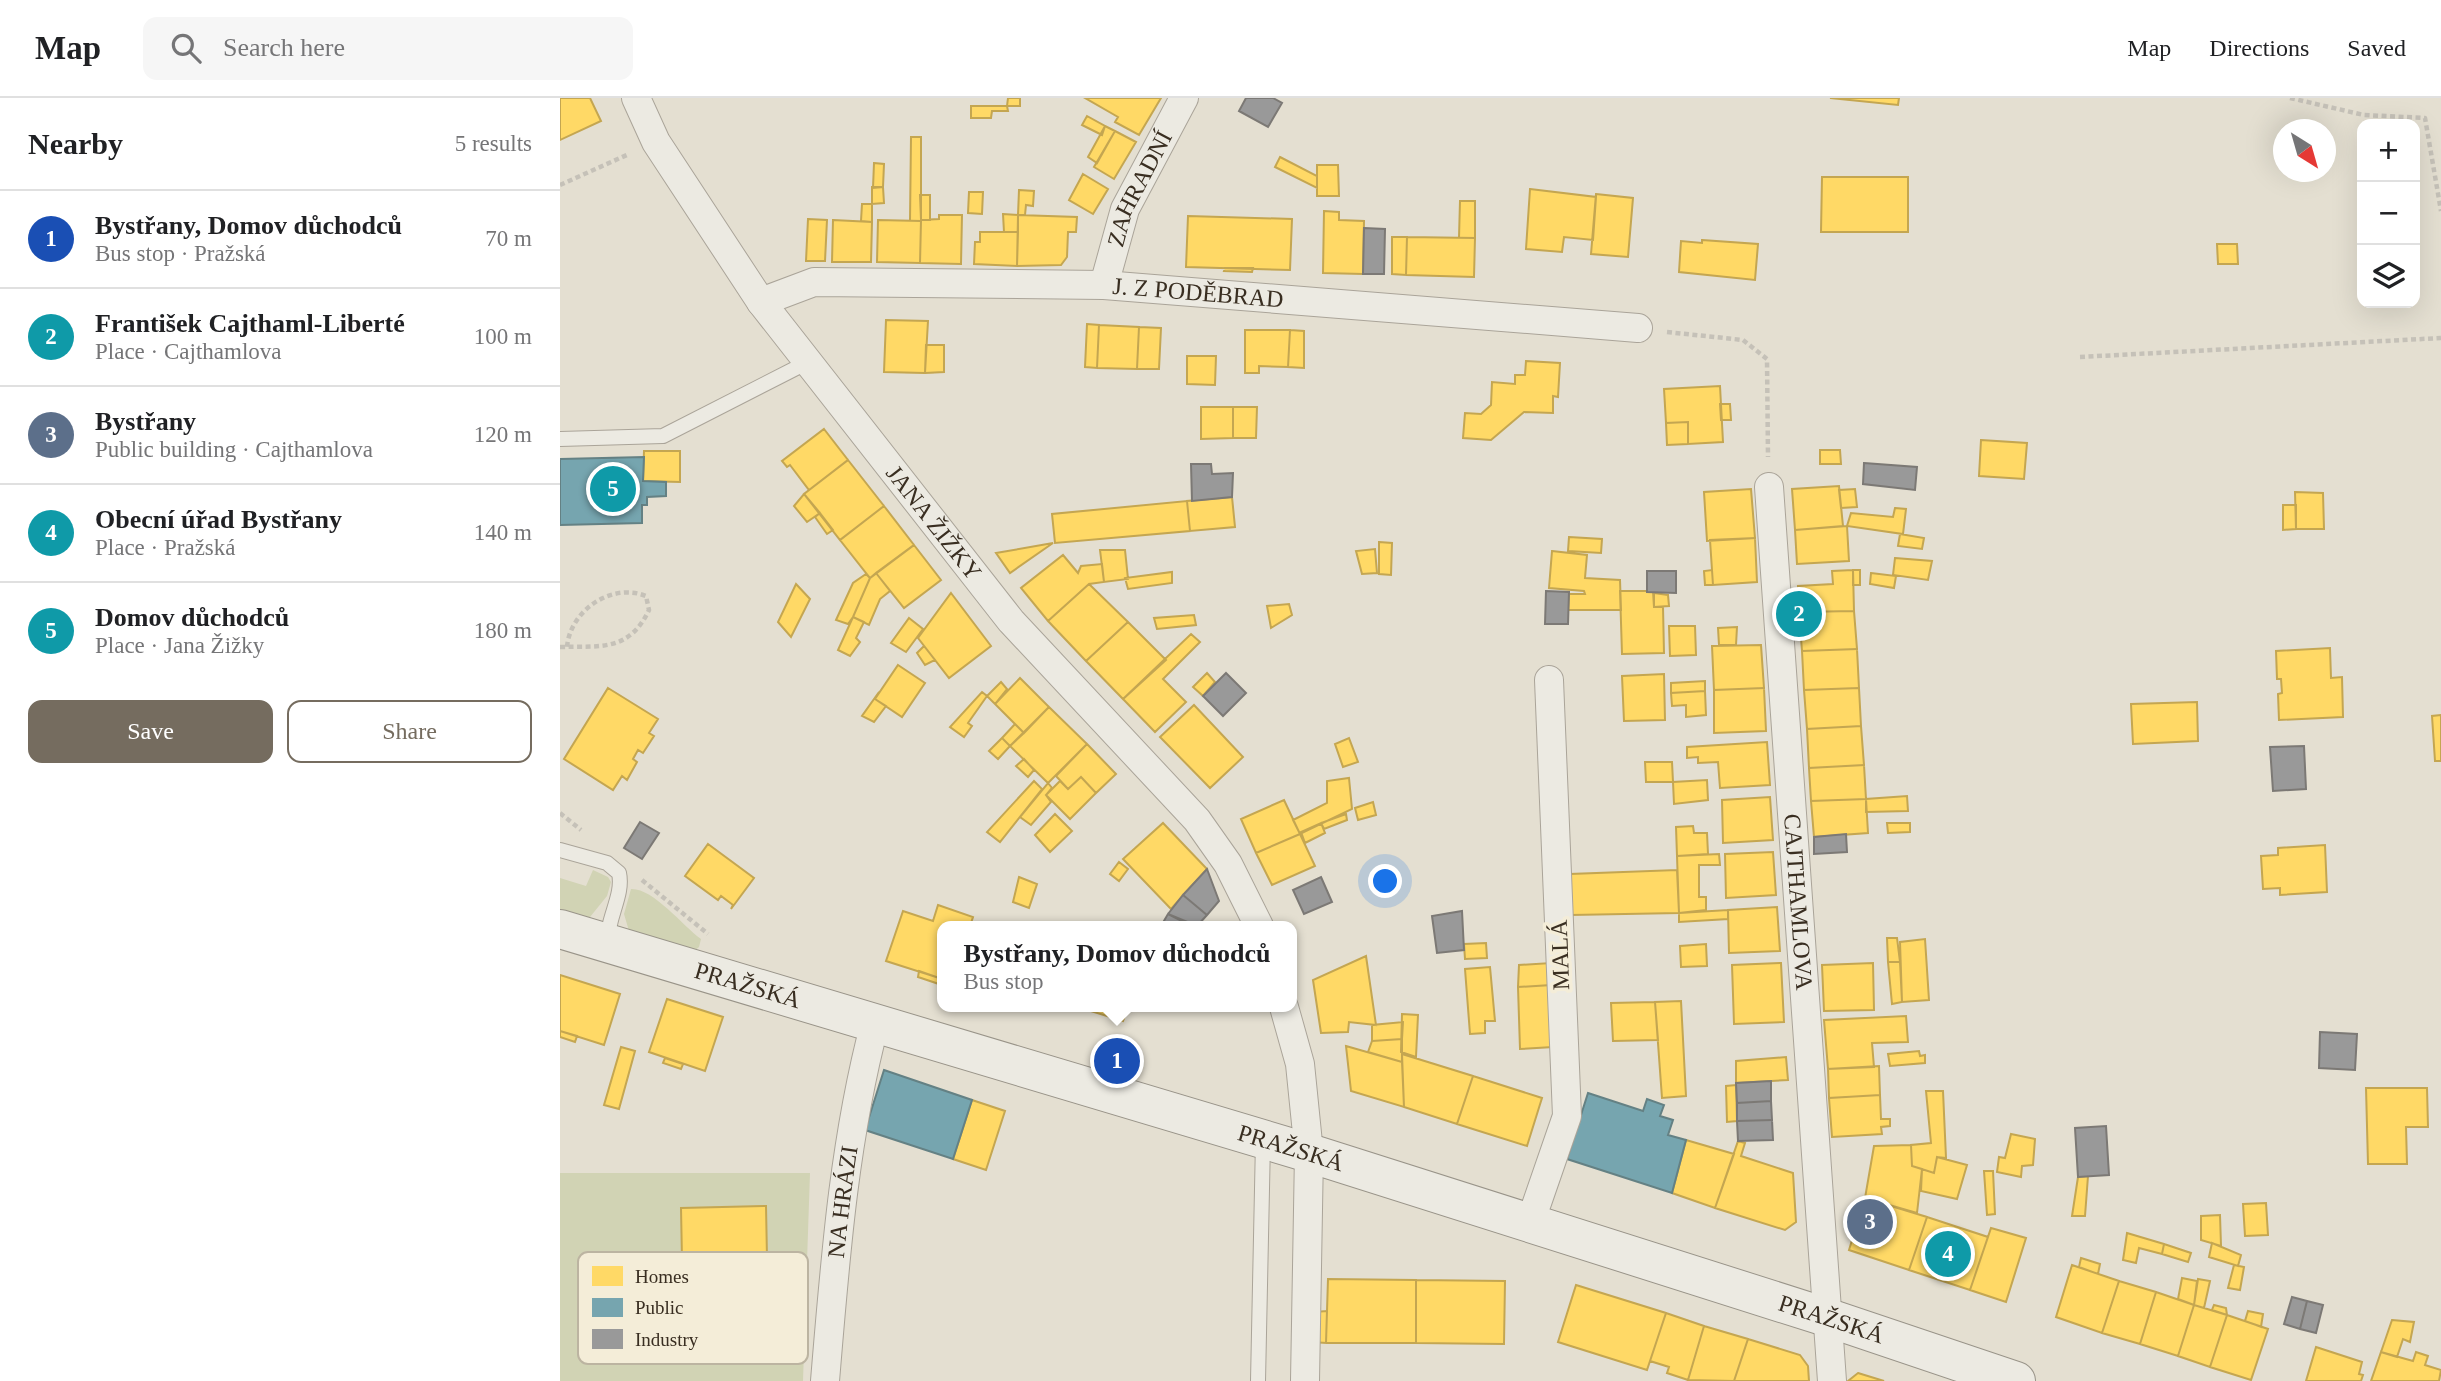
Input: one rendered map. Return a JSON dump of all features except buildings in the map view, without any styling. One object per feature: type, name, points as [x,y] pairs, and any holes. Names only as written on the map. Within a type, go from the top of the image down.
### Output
[{"type":"street","name":"JANA ŽIŽKY","points":[[636,98],[656,142],[761,302],[806,363],[1011,621],[1197,820],[1228,864],[1256,921]]},
{"type":"street","name":"ZAHRADNÍ","points":[[1104,285],[1125,209],[1184,98]]},
{"type":"street","name":"J. Z PODĚBRAD","points":[[761,302],[814,282],[1104,285],[1638,328]]},
{"type":"street","name":"CAJTHAMLOVA","points":[[1769,487],[1829,1318]]},
{"type":"street","name":"MALÁ","points":[[1530,1223],[1567,1116],[1549,680]]},
{"type":"street","name":"PRAŽSKÁ","points":[[560,929],[1309,1153],[1829,1318],[2016,1381]]},
{"type":"street","points":[[1285,1012],[1300,1064],[1309,1153],[1305,1381]]},
{"type":"street","name":"NA HRÁZI","points":[[825,1381],[841,1206],[855,1110],[875,1023]]},
{"type":"street","points":[[1829,1318],[1832,1381]]},
{"type":"lane","points":[[560,439],[663,436],[806,363]]},
{"type":"lane","points":[[560,850],[607,863],[619,873],[619,890],[607,930],[608,944]]},
{"type":"lane","points":[[1258,1381],[1263,1139]]},
{"type":"path","points":[[2290,98],[2364,115],[2425,118],[2441,211]]},
{"type":"path","points":[[560,185],[656,142]]},
{"type":"path","points":[[1638,328],[1743,340],[1767,359],[1769,487]]},
{"type":"path","points":[[2080,357],[2441,338]]},
{"type":"path","points":[[560,647],[567,647],[613,644],[636,632],[649,610],[646,596],[624,594],[588,606],[576,621],[567,647]]},
{"type":"green space","points":[[593,870],[608,877],[611,882],[607,896],[586,922],[560,913],[560,878],[586,886]]},
{"type":"green space","points":[[631,889],[649,894],[667,908],[701,939],[699,947],[692,953],[629,931],[624,914]]},
{"type":"green space","points":[[560,1173],[810,1173],[807,1252],[578,1252],[578,1364],[804,1364],[803,1381],[560,1381]]},
{"type":"place","name":"Domov důchodců","points":[[613,489]]},
{"type":"place","name":"František Cajthaml-Liberté","points":[[1799,614]]},
{"type":"place","name":"Bystřany, Domov důchodců","points":[[1117,1061]]},
{"type":"place","name":"Bystřany","points":[[1870,1222]]},
{"type":"place","name":"Obecní úřad Bystřany","points":[[1948,1254]]}]
